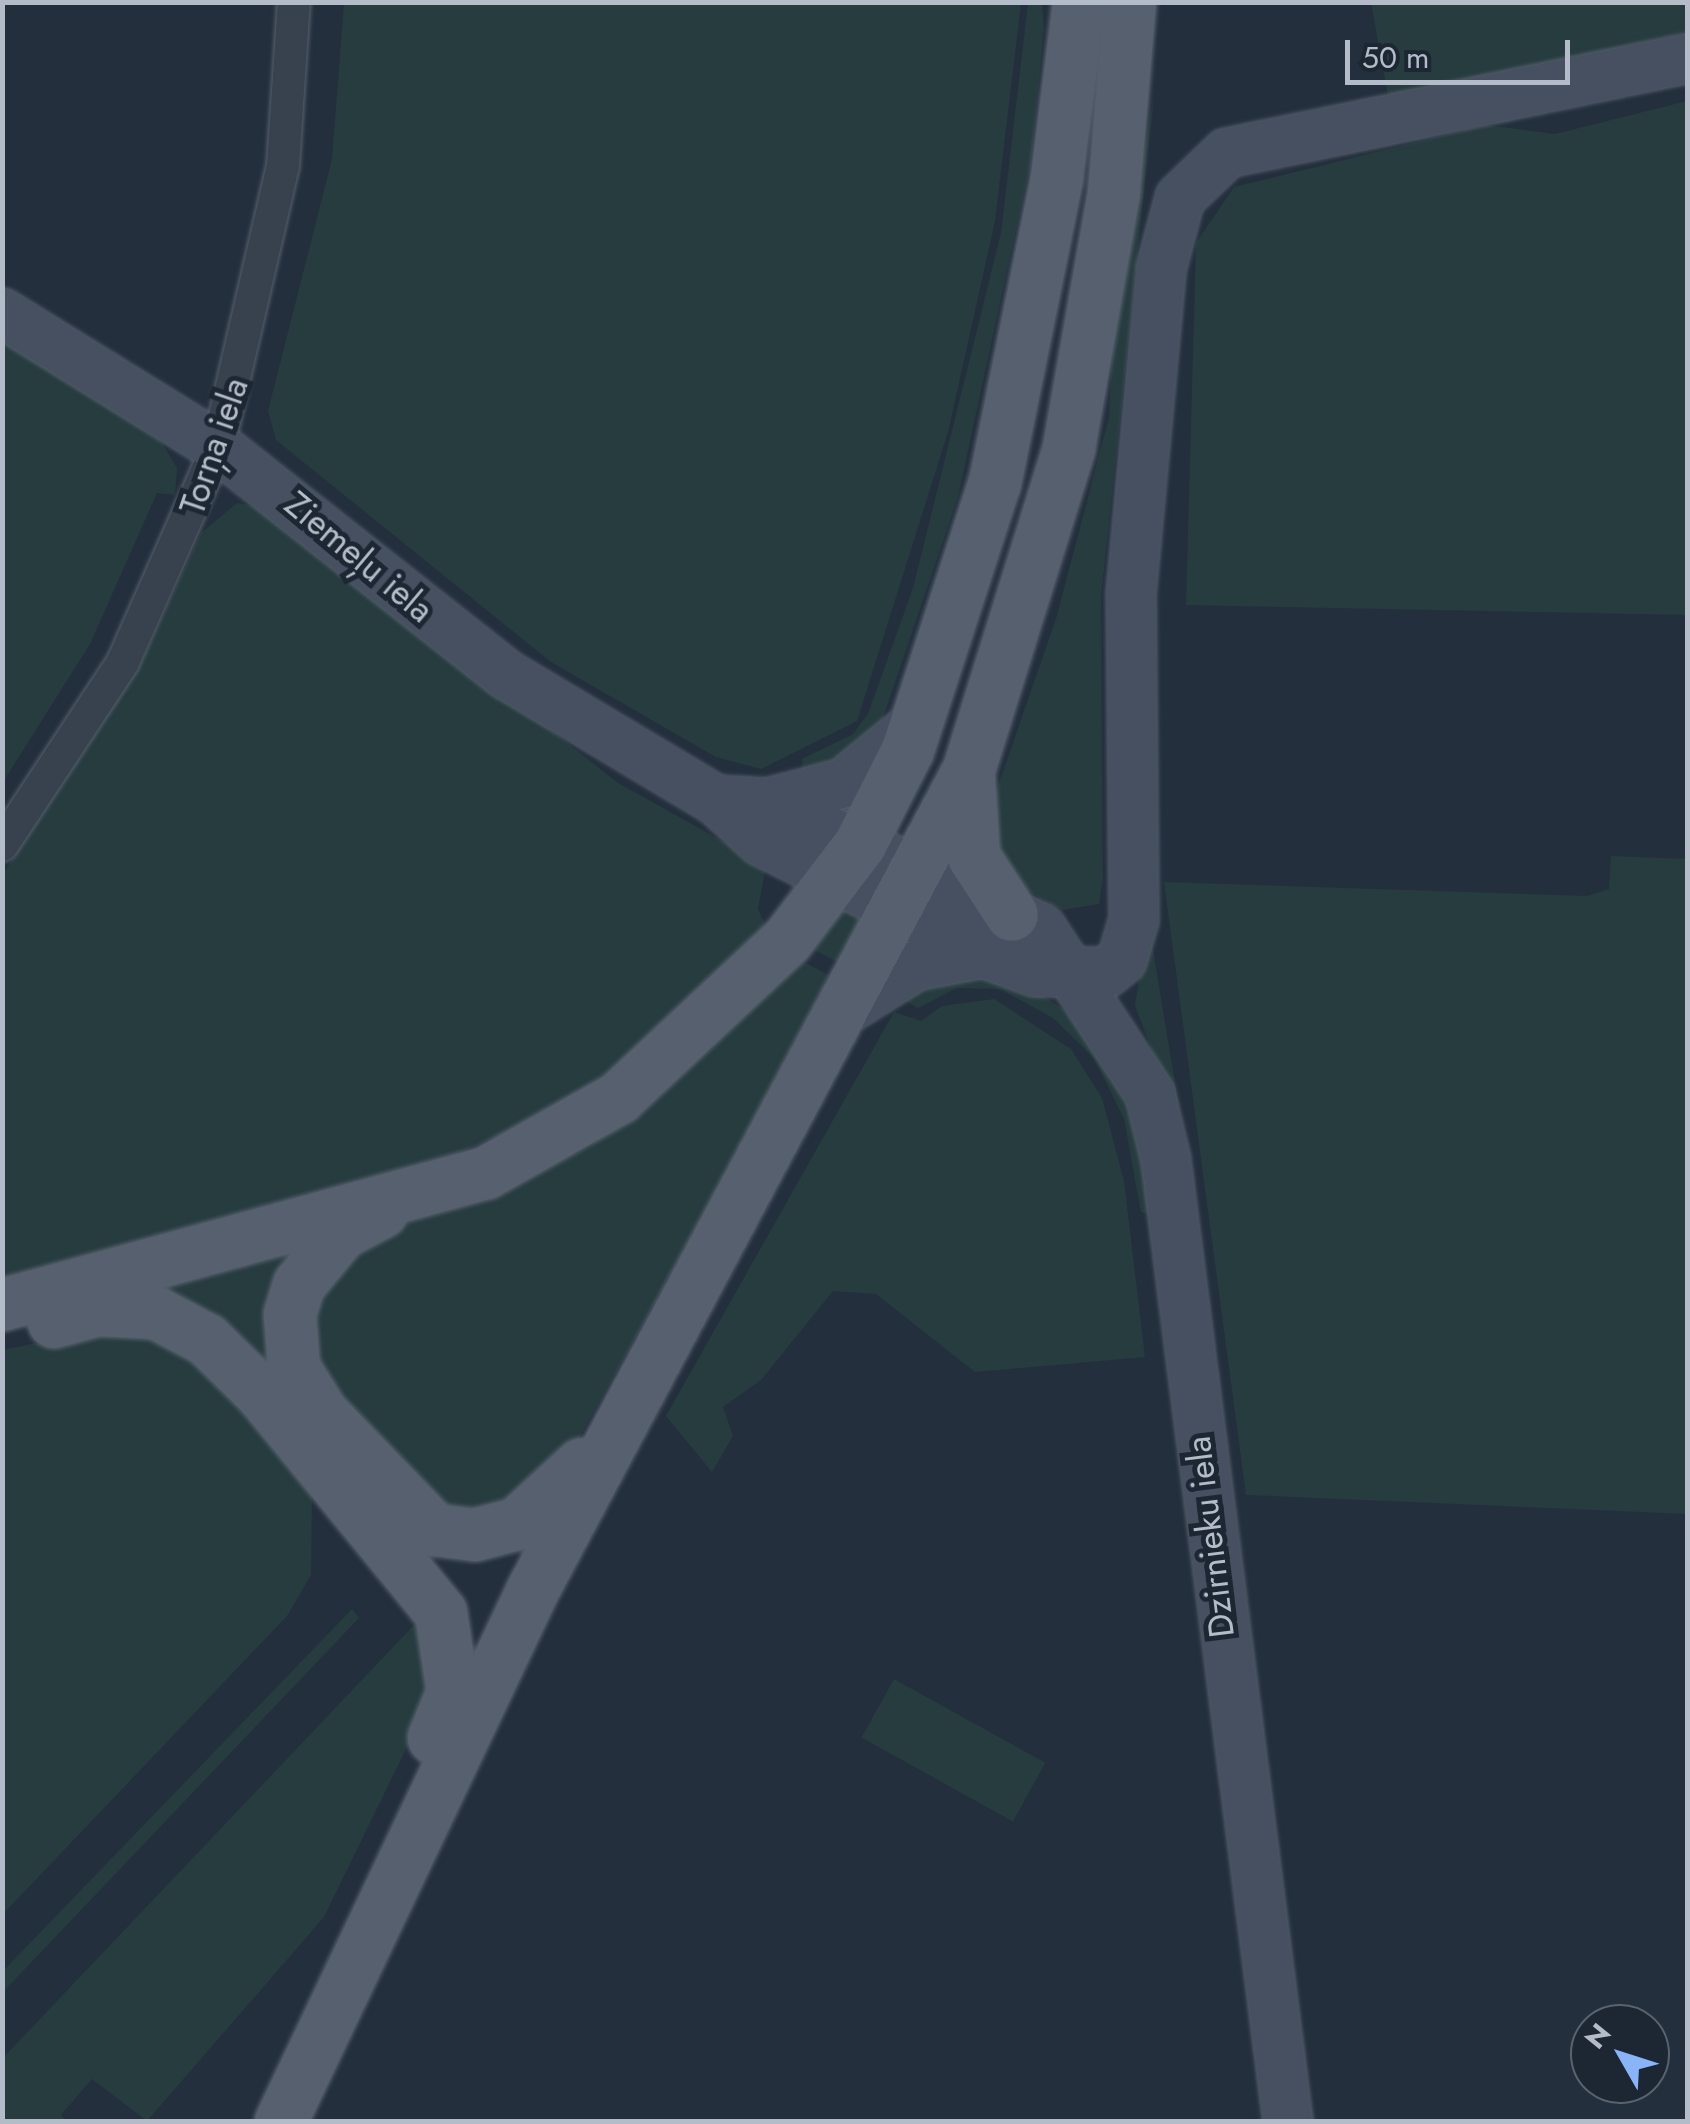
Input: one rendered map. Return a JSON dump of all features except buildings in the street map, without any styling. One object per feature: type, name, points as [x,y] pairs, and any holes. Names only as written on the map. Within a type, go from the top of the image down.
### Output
[{"type":"main road","points":[[2,1305],[486,1173],[620,1098],[719,1012],[847,862],[916,724],[1015,397],[1080,2]]},
{"type":"main road","points":[[281,2122],[459,1740],[629,1414],[850,1007],[969,770],[1069,448],[1114,192],[1130,2]]},
{"type":"main road","points":[[969,770],[974,856],[998,934]]},
{"type":"main road","points":[[432,1186],[342,1233],[300,1285],[290,1330],[303,1388],[418,1521],[475,1536],[517,1524],[549,1502],[629,1414]]},
{"type":"main road","points":[[2,1338],[98,1310],[183,1324],[261,1393],[441,1613],[453,1692],[335,1952],[328,2022]]},
{"type":"street","name":"Torņa iela","points":[[2,844],[123,662],[218,447],[277,200],[294,2]]},
{"type":"street","points":[[1072,976],[1114,916],[1127,875],[1131,595],[1160,270],[1180,198],[1226,153],[1688,58]]},
{"type":"street","name":"Ziemeļu iela","points":[[2,313],[218,447],[507,675],[716,800],[735,825],[847,862]]},
{"type":"street","points":[[768,803],[844,783],[916,724]]},
{"type":"street","name":"Ziemeļu iela","points":[[716,800],[768,803],[847,862]]},
{"type":"street","name":"Dzirnieku iela","points":[[847,862],[998,934],[1059,946],[1072,976],[1150,1094],[1166,1160],[1288,2122]]},
{"type":"street","points":[[850,1007],[915,966],[998,934]]},
{"type":"green space","points":[[344,3],[1021,3],[995,221],[948,432],[857,721],[761,769],[716,757],[551,662],[276,440],[268,411],[332,159]]},
{"type":"green space","points":[[1028,3],[1042,3],[1044,28],[1031,160],[958,497],[877,736],[803,788],[802,759],[853,734],[868,714],[913,588],[1001,233]]},
{"type":"green space","points":[[1371,3],[1687,3],[1687,32],[1389,101]]},
{"type":"green space","points":[[1154,96],[1101,597],[1103,878],[1099,904],[1062,910],[1000,875],[991,806],[1056,619],[1109,417],[1113,329]]},
{"type":"green space","points":[[1687,101],[1687,615],[1186,605],[1196,243],[1234,187],[1486,125],[1555,134]]},
{"type":"green space","points":[[3,335],[156,433],[177,468],[175,495],[157,493],[90,644],[3,782]]},
{"type":"green space","points":[[237,503],[270,508],[618,783],[766,865],[758,909],[770,935],[653,1046],[548,1113],[456,1154],[3,1289],[3,874],[142,661],[201,533]]},
{"type":"green space","points":[[1611,856],[1687,859],[1687,1514],[1246,1495],[1164,882],[1587,896],[1609,889]]},
{"type":"green space","points":[[839,908],[861,918],[843,965],[805,945]]},
{"type":"green space","points":[[1148,920],[1183,1131],[1135,1006]]},
{"type":"green space","points":[[796,958],[836,979],[561,1470],[532,1502],[447,1517],[314,1381],[316,1285],[366,1239],[589,1148]]},
{"type":"green space","points":[[947,970],[1027,985],[1078,1019],[1129,1091],[1155,1212],[1141,1213],[1124,1119],[1094,1058],[1053,1018],[1000,989],[957,988],[918,1008],[902,999]]},
{"type":"green space","points":[[994,999],[1071,1049],[1102,1098],[1124,1181],[1145,1357],[975,1372],[876,1294],[833,1291],[761,1380],[723,1407],[733,1436],[712,1472],[666,1416],[894,1012],[921,1021],[942,1006]]},
{"type":"green space","points":[[304,1242],[283,1372],[145,1286]]},
{"type":"green space","points":[[137,1322],[254,1406],[312,1497],[311,1575],[287,1616],[3,1914],[3,1350]]},
{"type":"green space","points":[[352,1609],[359,1618],[3,1992],[3,1971]]},
{"type":"green space","points":[[415,1624],[435,1674],[423,1714],[324,1917],[147,2121],[92,2079],[61,2115],[67,2121],[3,2121],[2,2059]]},
{"type":"green space","points":[[894,1679],[1045,1763],[1013,1821],[862,1738]]}]
